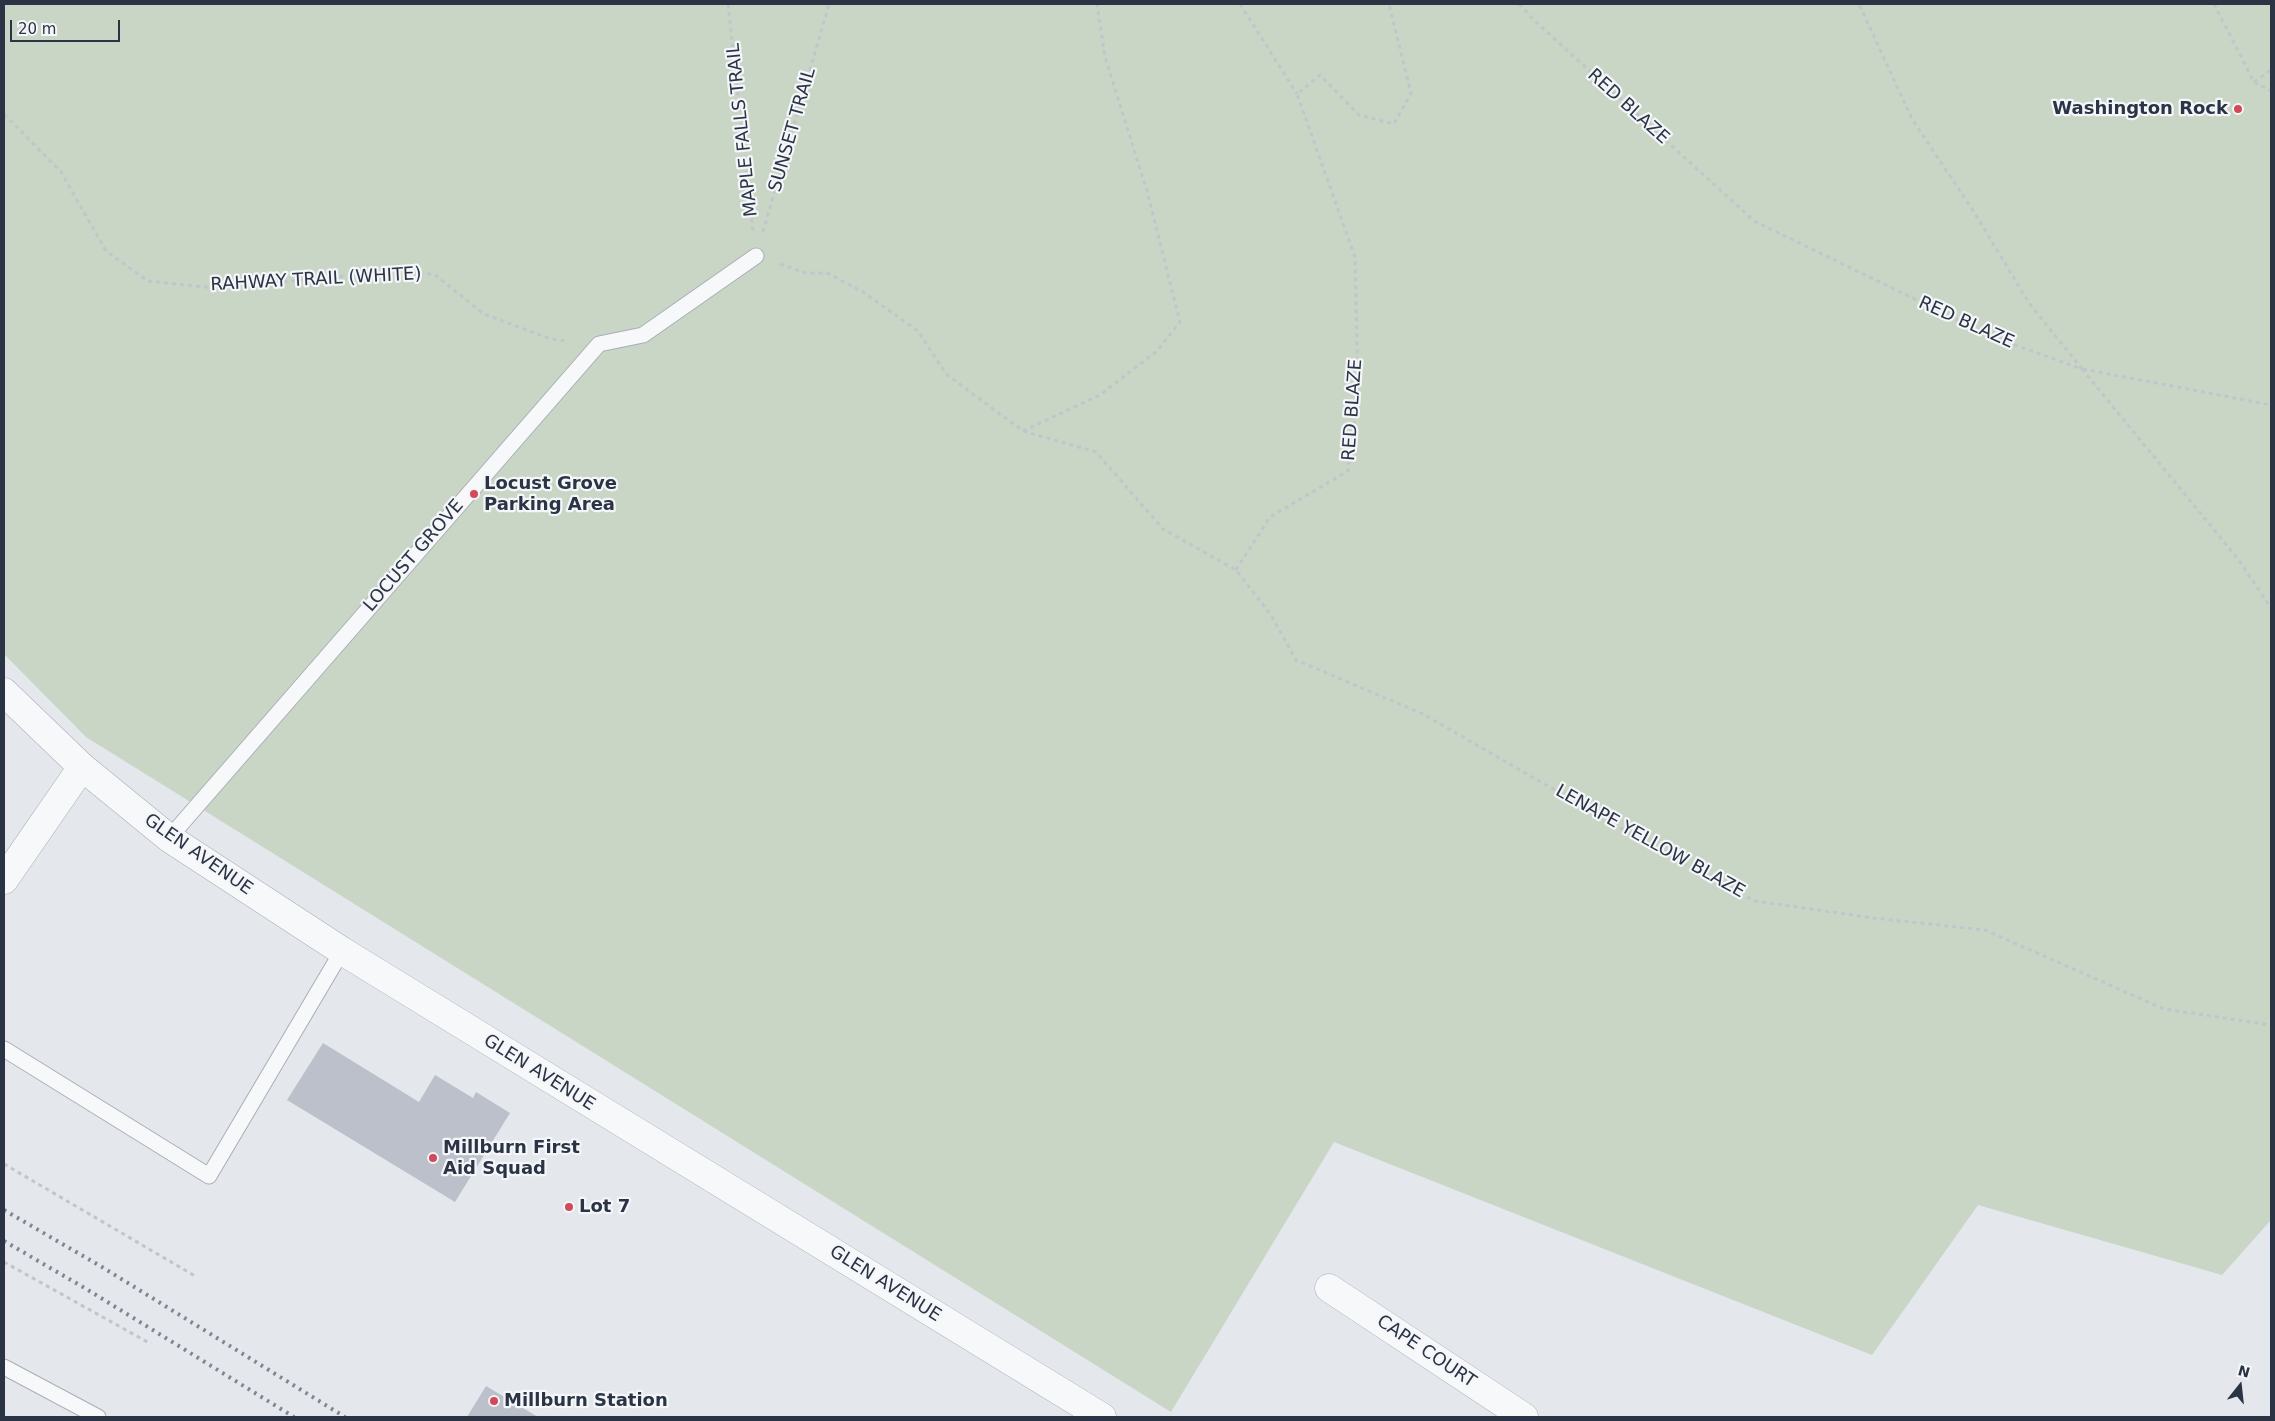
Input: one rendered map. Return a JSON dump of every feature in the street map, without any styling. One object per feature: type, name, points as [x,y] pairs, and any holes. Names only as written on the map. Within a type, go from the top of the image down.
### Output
[{"type":"street","name":"GLEN AVENUE","points":[[4,692],[82,768],[169,838],[342,951],[1102,1417]]},
{"type":"street","points":[[4,880],[82,768]]},
{"type":"street","name":"CAPE COURT","points":[[1328,1288],[1524,1417]]},
{"type":"lane","points":[[599,344],[642,334],[756,256]]},
{"type":"lane","name":"LOCUST GROVE","points":[[169,838],[599,344]]},
{"type":"lane","points":[[4,1049],[209,1176],[342,951]]},
{"type":"lane","points":[[4,1367],[98,1417]]},
{"type":"path","name":"MAPLE FALLS TRAIL","points":[[728,4],[756,256]]},
{"type":"path","name":"SUNSET TRAIL","points":[[756,256],[829,4]]},
{"type":"path","points":[[1023,431],[1100,396],[1157,351],[1180,322],[1148,191],[1105,57],[1096,4]]},
{"type":"path","points":[[1240,4],[1296,94],[1320,75],[1359,115],[1394,124],[1411,93],[1389,4]]},
{"type":"path","name":"RED BLAZE","points":[[1519,4],[1534,20],[1754,221],[1995,338],[2082,369],[2271,405]]},
{"type":"path","points":[[1858,4],[1912,119],[1974,212],[2029,303],[2238,558],[2271,608]]},
{"type":"path","points":[[2214,4],[2254,82],[2271,91]]},
{"type":"path","points":[[2254,82],[2271,70]]},
{"type":"path","name":"RED BLAZE","points":[[1236,570],[1270,517],[1348,471],[1358,392],[1355,257],[1296,94]]},
{"type":"path","name":"RAHWAY TRAIL (WHITE)","points":[[4,114],[61,172],[106,251],[148,281],[215,288],[355,276],[434,274],[484,314],[551,339],[599,344]]},
{"type":"path","points":[[756,256],[806,273],[827,273],[862,292],[918,331],[946,374],[1023,431],[1096,452],[1163,529],[1236,570]]},
{"type":"path","name":"LENAPE YELLOW BLAZE","points":[[1236,570],[1271,615],[1296,660],[1423,714],[1655,848],[1755,901],[1873,918],[1985,930],[2164,1009],[2271,1025]]},
{"type":"path","points":[[4,1164],[195,1276]]},
{"type":"path","points":[[4,1262],[152,1344]]},
{"type":"green space","points":[[4,4],[2271,4],[2271,1220],[2222,1275],[1978,1205],[1872,1355],[1334,1142],[1171,1412],[86,737],[4,654]]},
{"type":"building","name":"Millburn First Aid Squad","points":[[323,1043],[419,1102],[435,1075],[473,1098],[476,1092],[510,1113],[455,1202],[287,1100]]},
{"type":"building","name":"Millburn Station","points":[[486,1386],[538,1417],[467,1417]]},
{"type":"railway","points":[[4,1210],[102,1267],[345,1417]]},
{"type":"railway","points":[[4,1241],[88,1290],[294,1417]]},
{"type":"place","name":"Washington Rock","points":[[2238,109]]},
{"type":"place","name":"Locust Grove Parking Area","points":[[474,494]]},
{"type":"place","name":"Millburn First Aid Squad","points":[[433,1158]]},
{"type":"place","name":"Lot 7","points":[[569,1207]]},
{"type":"place","name":"Millburn Station","points":[[494,1401]]}]
